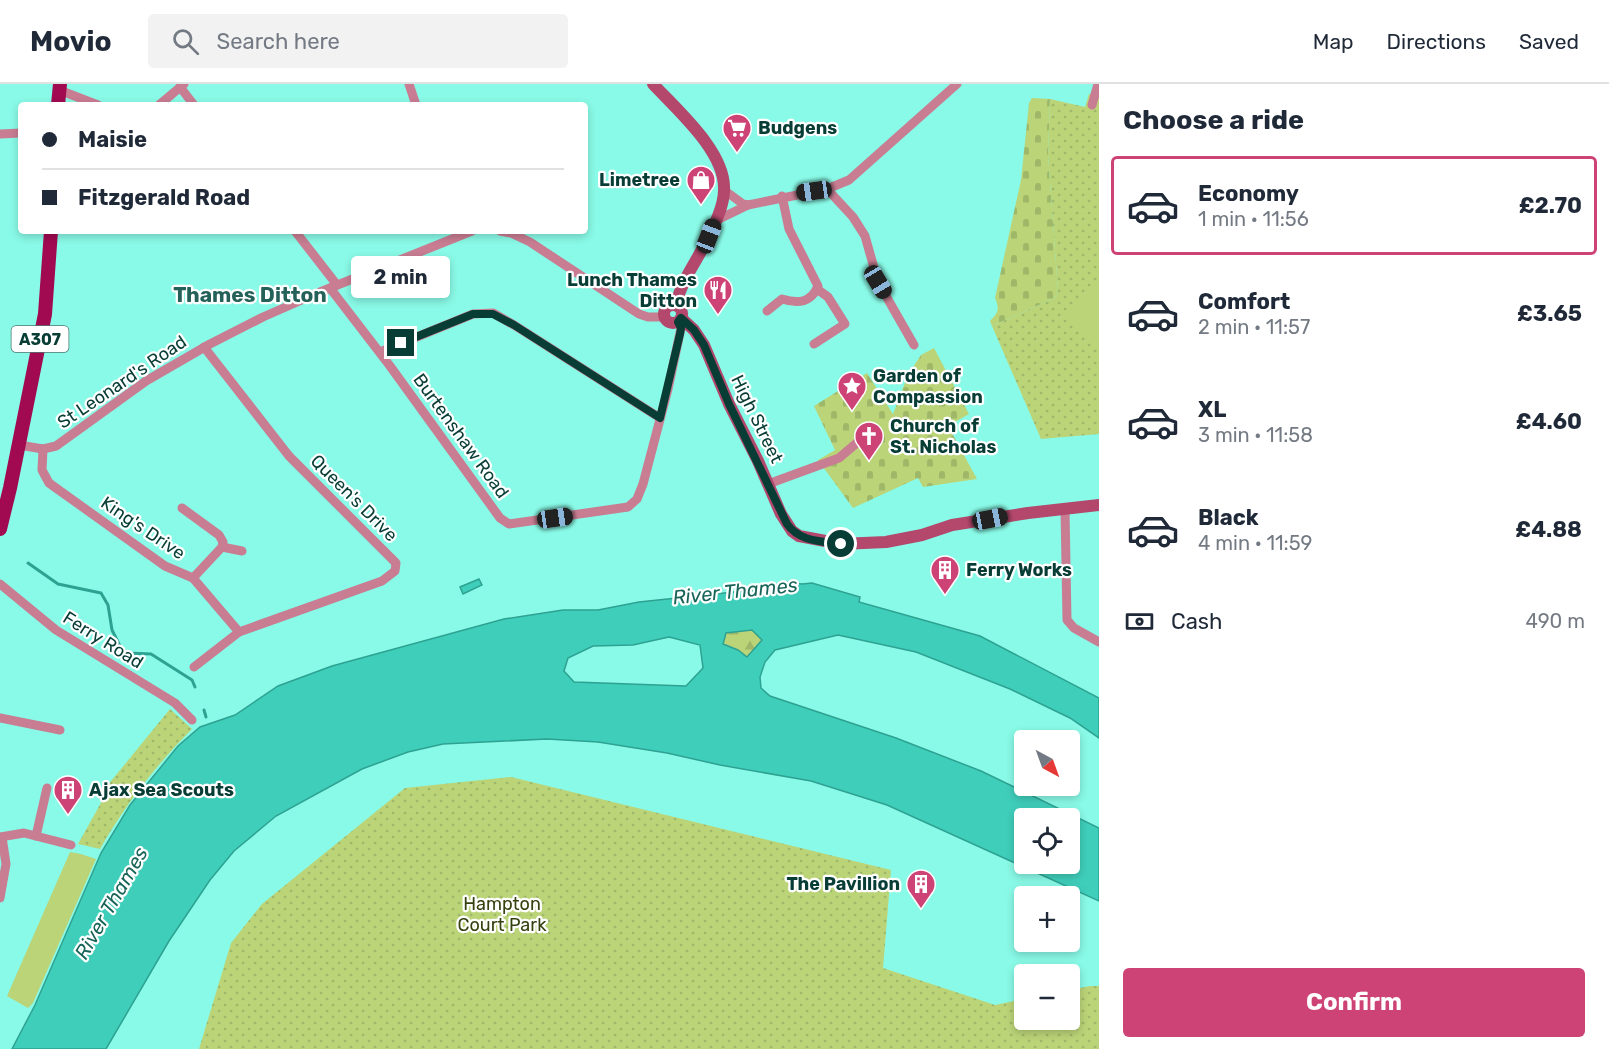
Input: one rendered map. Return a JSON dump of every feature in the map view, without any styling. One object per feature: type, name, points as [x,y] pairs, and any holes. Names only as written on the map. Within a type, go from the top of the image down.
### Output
[{"type":"main road","points":[[58,102],[59,87]]},
{"type":"main road","name":"A307","points":[[0,529],[45,314],[51,234]]},
{"type":"street","points":[[409,84],[415,102]]},
{"type":"street","points":[[653,84],[682,115],[712,153],[720,170],[724,190],[722,203],[698,257],[686,275],[676,305]]},
{"type":"street","points":[[714,221],[748,204],[826,189],[849,180],[957,84]]},
{"type":"street","points":[[1092,105],[1098,84]]},
{"type":"street","points":[[163,102],[182,86],[192,102]]},
{"type":"street","points":[[59,87],[92,102]]},
{"type":"street","points":[[0,134],[18,133]]},
{"type":"street","points":[[826,189],[853,217],[865,236],[878,282],[914,345]]},
{"type":"street","points":[[724,190],[743,204],[748,204]]},
{"type":"street","points":[[782,196],[789,229],[816,278],[817,289],[828,297],[845,324],[814,344]]},
{"type":"street","name":"Burtenshaw Road","points":[[297,234],[505,523],[514,524],[632,505],[637,500],[643,484],[660,418]]},
{"type":"street","name":"St Leonard's Road","points":[[43,449],[56,446],[120,398],[204,347],[263,317],[456,234]]},
{"type":"street","points":[[514,234],[530,242],[639,314],[648,317],[664,317]]},
{"type":"street","points":[[767,311],[782,298],[795,303],[802,302],[817,289]]},
{"type":"street","points":[[380,352],[473,314],[493,314],[660,418],[680,334],[682,310],[676,305],[670,305],[666,308],[664,317]]},
{"type":"street","points":[[664,317],[668,322],[680,320]]},
{"type":"street","name":"High Street","points":[[680,320],[694,330],[704,345],[781,514],[792,531],[799,536],[841,544],[863,544],[908,539],[952,525],[1065,509]]},
{"type":"street","name":"Queen's Drive","points":[[204,347],[272,436],[306,475],[396,563],[395,571],[382,581],[239,632]]},
{"type":"street","points":[[768,484],[839,458],[865,436]]},
{"type":"street","points":[[19,445],[43,449]]},
{"type":"street","name":"King's Drive","points":[[43,449],[42,470],[49,483],[165,566],[193,578],[239,632]]},
{"type":"street","points":[[1099,505],[1065,509],[1067,620],[1074,628],[1099,642]]},
{"type":"street","points":[[182,508],[219,535],[223,542],[222,547],[193,578]]},
{"type":"street","points":[[222,547],[242,551]]},
{"type":"street","name":"Ferry Road","points":[[0,584],[56,630],[175,704],[192,720]]},
{"type":"street","points":[[194,668],[239,632]]},
{"type":"street","points":[[0,718],[60,730]]},
{"type":"street","points":[[36,836],[47,788]]},
{"type":"street","points":[[0,898],[6,864],[1,837],[24,833],[71,845]]},
{"type":"green space","points":[[1089,94],[1099,94],[1099,434],[1041,439],[992,326],[1055,298],[1058,291],[1048,154],[1050,99],[1085,107]]},
{"type":"green space","points":[[1032,98],[1050,99],[1048,154],[1058,291],[1055,298],[992,326],[990,321],[997,311],[995,298],[1021,180],[1029,103]]},
{"type":"green space","points":[[1099,281],[1099,350],[1065,319]]},
{"type":"green space","points":[[934,348],[969,414],[948,426],[977,479],[923,487],[918,478],[853,508],[818,460],[835,450],[814,406],[867,373],[893,414],[908,375],[921,355]]},
{"type":"green space","points":[[752,630],[762,640],[747,657],[738,650],[723,644],[726,633]]},
{"type":"green space","points":[[170,709],[192,729],[142,786],[100,849],[78,844],[102,801],[98,797]]},
{"type":"green space","name":"Hampton Court Park","points":[[511,777],[891,870],[883,968],[995,1005],[1014,1001],[1014,1030],[1080,1030],[1080,988],[1099,986],[1099,1049],[199,1049],[231,943],[262,904],[405,788]]},
{"type":"green space","points":[[70,852],[96,859],[33,1003],[28,1008],[7,996]]},
{"type":"water","points":[[479,579],[482,585],[463,594],[460,587]]},
{"type":"water","name":"River Thames","points":[[785,582],[812,583],[860,597],[859,602],[980,636],[1099,698],[1099,738],[1070,718],[1010,689],[916,652],[838,635],[775,650],[765,662],[760,677],[761,688],[770,696],[896,738],[981,771],[1014,787],[1014,796],[1033,796],[1058,808],[1014,808],[1014,863],[887,805],[811,781],[667,753],[598,742],[547,739],[443,744],[408,752],[362,769],[276,816],[234,851],[210,880],[169,941],[106,1049],[12,1049],[35,1005],[101,853],[130,805],[178,746],[200,727],[235,715],[278,686],[332,666],[504,619],[563,610],[598,610],[639,602],[762,589]],"holes":[[[752,630],[762,640],[747,657],[738,650],[723,644],[726,633]],[[669,637],[700,645],[703,668],[686,686],[574,682],[564,671],[568,658],[593,646],[633,645]]]},
{"type":"water","points":[[1080,819],[1099,828],[1099,901],[1080,892],[1080,886],[1066,886],[1039,874],[1080,874]]},
{"type":"waterway","points":[[28,563],[58,584],[101,593],[108,605],[112,630],[121,648],[128,653],[151,654],[192,680],[195,687]]},
{"type":"waterway","points":[[204,710],[206,717]]},
{"type":"place","name":"Budgens","points":[[737,154]]},
{"type":"place","name":"Limetree","points":[[701,206]]},
{"type":"place","name":"Lunch Thames Ditton","points":[[718,316]]},
{"type":"place","name":"Garden of Compassion","points":[[852,412]]},
{"type":"place","name":"Church of St. Nicholas","points":[[869,462]]},
{"type":"place","name":"Ferry Works","points":[[945,596]]},
{"type":"place","name":"Ajax Sea Scouts","points":[[68,816]]},
{"type":"place","name":"The Pavillion","points":[[921,910]]},
{"type":"district","name":"Thames Ditton","points":[[250,295]]},
{"type":"route","points":[[401,343],[473,314],[493,314],[503,318],[660,418],[680,334],[681,328],[678,322],[681,318],[694,330],[704,345],[729,404],[787,524],[792,531],[807,539],[841,544]]}]
